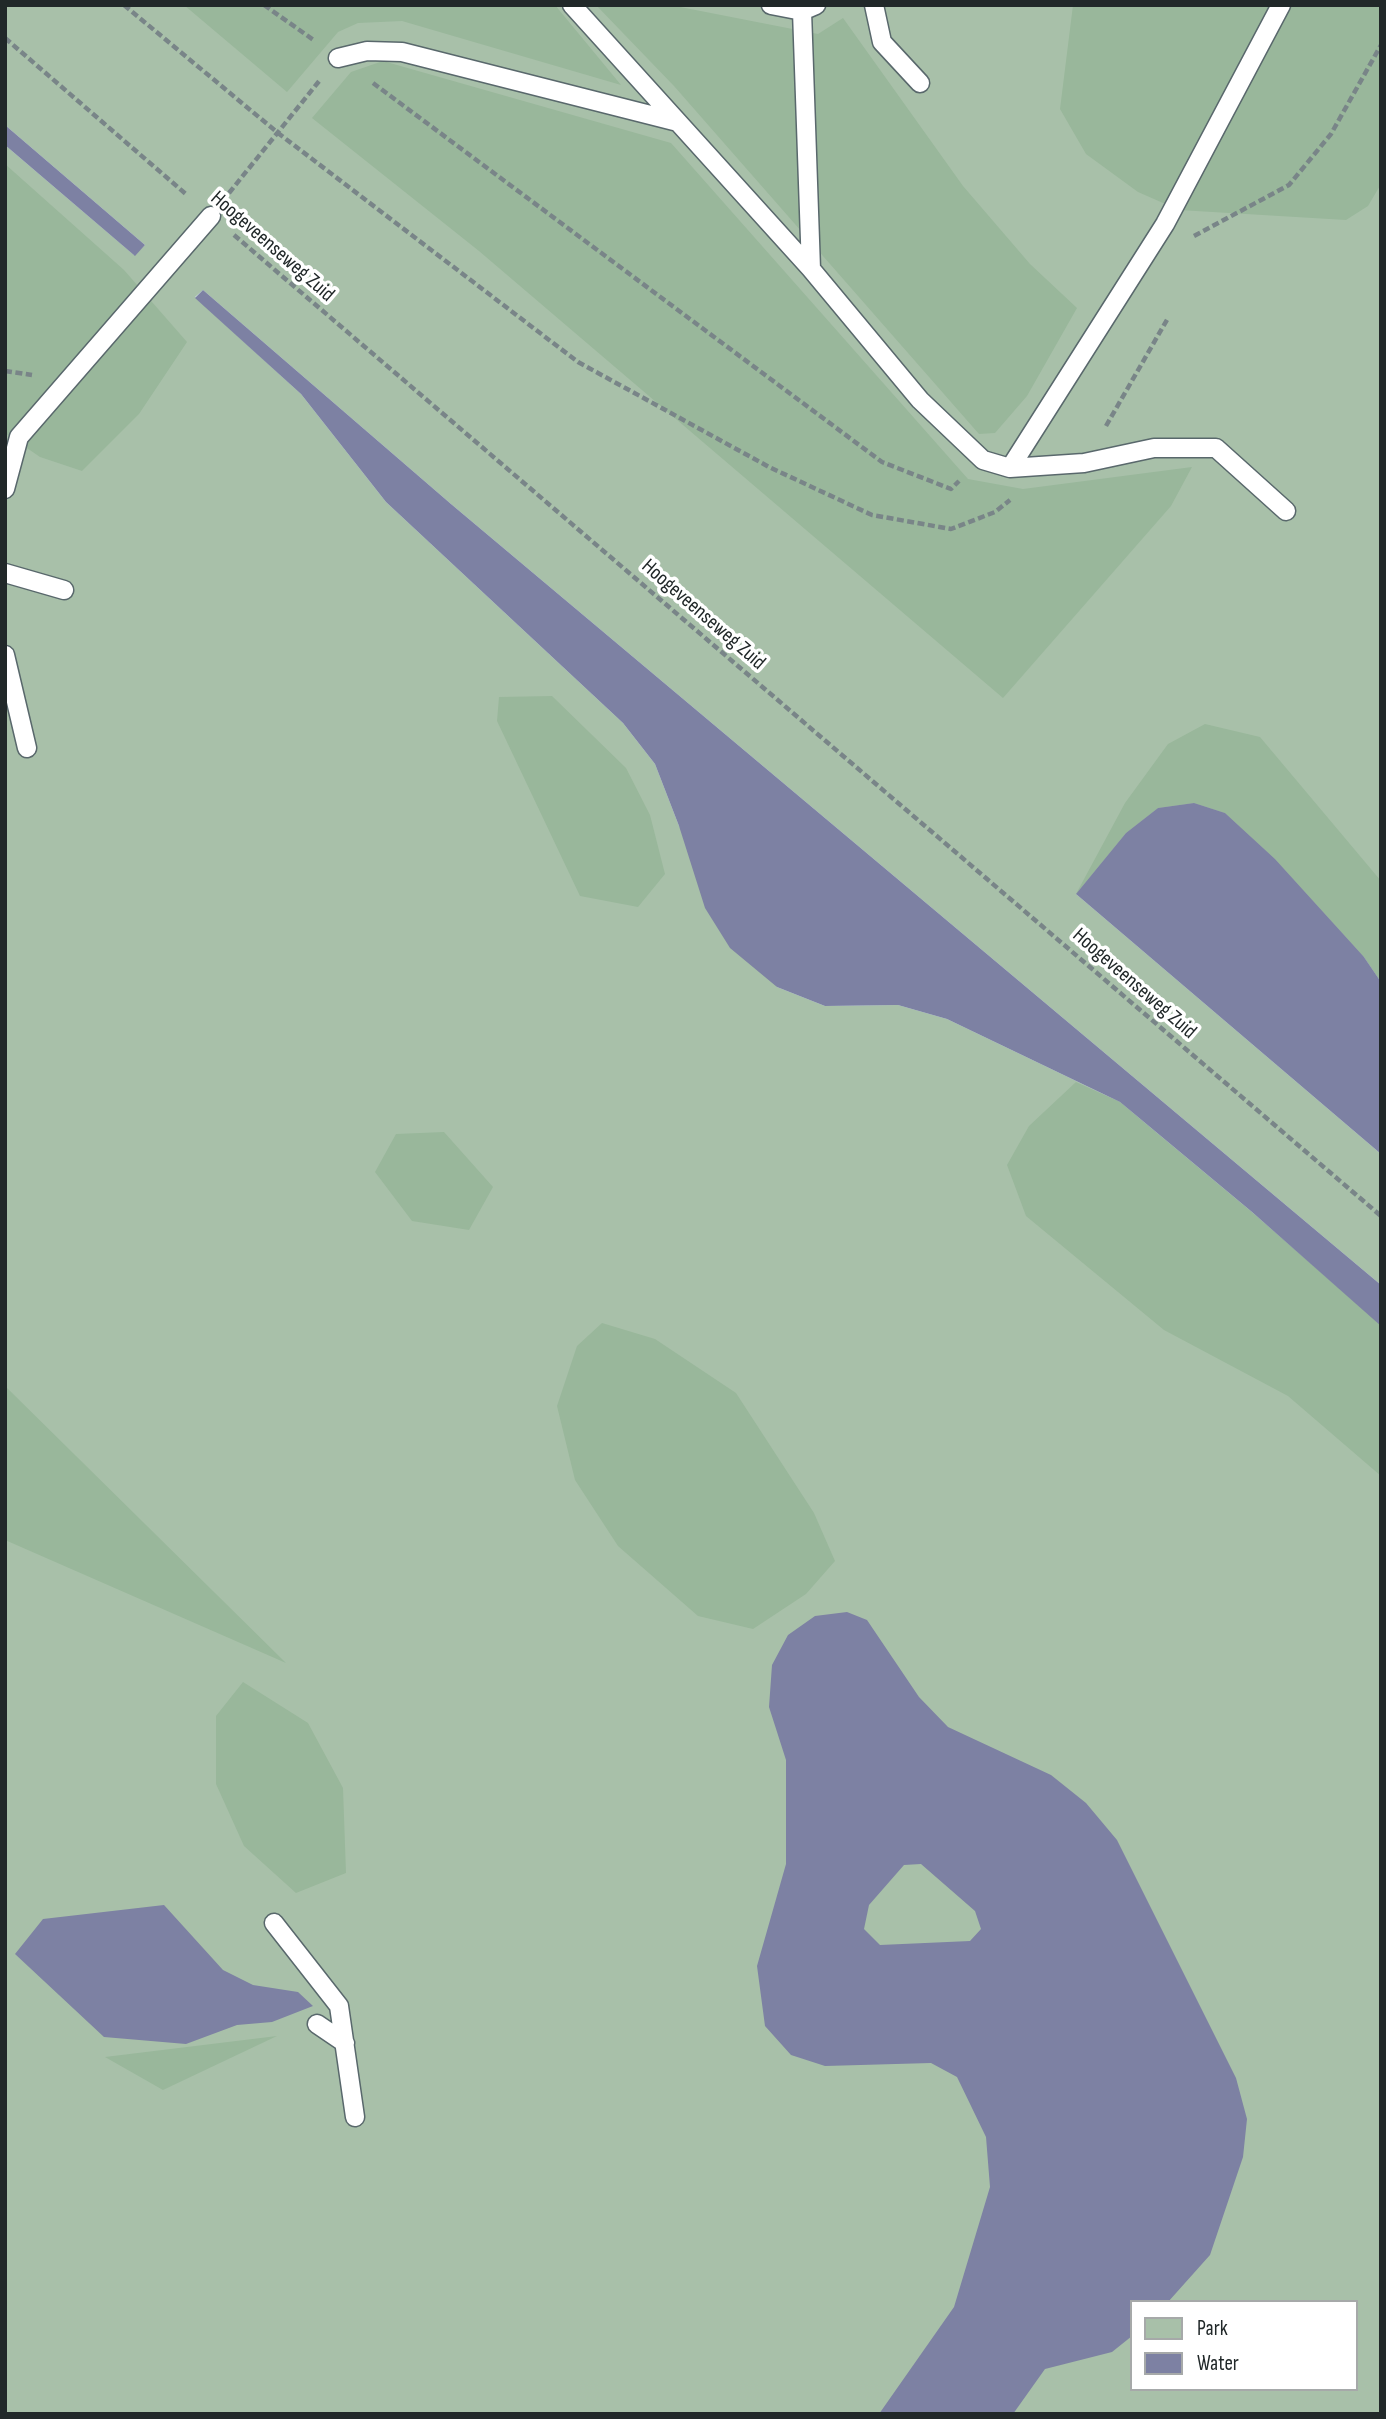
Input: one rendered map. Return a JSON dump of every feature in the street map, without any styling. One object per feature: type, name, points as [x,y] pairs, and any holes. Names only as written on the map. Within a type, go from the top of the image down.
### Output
[{"type":"lane","points":[[572,5],[674,121],[811,269],[920,400],[984,460],[1010,468],[1084,463],[1154,448],[1216,448],[1286,511]]},
{"type":"lane","points":[[771,5],[809,8],[811,269]]},
{"type":"lane","points":[[874,5],[882,42],[920,83]]},
{"type":"lane","points":[[1010,468],[1165,224],[1281,5]]},
{"type":"lane","points":[[338,58],[367,51],[402,52],[674,121]]},
{"type":"lane","points":[[5,489],[19,437],[211,216]]},
{"type":"lane","points":[[5,573],[64,590]]},
{"type":"lane","points":[[5,655],[27,748]]},
{"type":"lane","points":[[274,1923],[339,2006],[355,2118]]},
{"type":"lane","points":[[317,2024],[345,2043]]},
{"type":"path","points":[[124,5],[278,133],[578,362],[769,467],[872,515],[951,528],[995,512],[1048,466]]},
{"type":"path","points":[[264,5],[882,462],[951,489],[984,460]]},
{"type":"path","name":"Hoogeveenseweg Zuid","points":[[5,38],[1381,1216]]},
{"type":"path","points":[[1191,238],[1289,185],[1331,134],[1381,45]]},
{"type":"path","points":[[211,216],[338,58]]},
{"type":"path","points":[[1084,463],[1168,318]]},
{"type":"green space","points":[[5,5],[1381,5],[1381,982],[1364,957],[1076,894],[1381,1154],[1381,1285],[451,504],[203,290],[195,297],[301,394],[386,502],[623,723],[655,764],[679,826],[777,987],[825,1006],[898,1005],[947,1019],[1120,1102],[1381,1326],[1381,2414],[5,2414],[5,145],[134,255],[145,245],[5,125]]},
{"type":"green space","points":[[184,5],[555,5],[621,85],[402,21],[358,23],[338,32],[287,92]]},
{"type":"green space","points":[[596,5],[670,5],[818,34],[843,18],[963,186],[1030,264],[1077,308],[1027,396],[995,433],[979,434],[674,86]]},
{"type":"green space","points":[[1073,5],[1381,5],[1381,184],[1368,206],[1346,220],[1179,210],[1138,192],[1086,154],[1060,109]]},
{"type":"green space","points":[[383,61],[671,143],[968,479],[1023,489],[1192,467],[1171,506],[1003,698],[479,251],[312,118],[351,72]]},
{"type":"green space","points":[[5,164],[124,270],[187,342],[139,414],[82,471],[40,457],[5,433]]},
{"type":"green space","points":[[552,696],[626,768],[650,815],[665,874],[638,907],[580,896],[497,721],[499,697]]},
{"type":"green space","points":[[1205,724],[1260,737],[1381,881],[1381,982],[1364,957],[1275,859],[1225,813],[1194,803],[1158,808],[1126,833],[1076,894],[1125,803],[1168,744]]},
{"type":"green space","points":[[1076,1082],[1120,1102],[1379,1323],[1381,1476],[1288,1396],[1164,1330],[1026,1216],[1007,1165],[1029,1126]]},
{"type":"green space","points":[[444,1132],[493,1187],[469,1230],[412,1221],[375,1172],[396,1134]]},
{"type":"green space","points":[[602,1323],[655,1339],[736,1393],[814,1513],[835,1561],[806,1594],[753,1629],[698,1616],[618,1546],[575,1480],[557,1406],[577,1346]]},
{"type":"green space","points":[[5,1386],[286,1663],[5,1540]]},
{"type":"green space","points":[[243,1682],[308,1723],[343,1788],[346,1873],[296,1893],[244,1846],[216,1784],[216,1716]]},
{"type":"green space","points":[[277,2036],[163,2090],[105,2057]]},
{"type":"water","points":[[5,125],[145,245],[135,256],[5,145]]},
{"type":"water","points":[[203,290],[451,504],[1381,1285],[1381,1326],[1252,1212],[1120,1102],[947,1019],[898,1005],[825,1006],[777,987],[730,948],[705,908],[679,826],[655,764],[623,723],[386,502],[301,394],[195,298]]},
{"type":"water","points":[[1194,803],[1225,813],[1275,859],[1364,957],[1381,982],[1381,1154],[1076,894],[1126,833],[1158,808]]},
{"type":"water","points":[[847,1612],[867,1620],[919,1697],[948,1727],[1051,1775],[1086,1803],[1117,1840],[1236,2078],[1247,2119],[1243,2157],[1210,2255],[1170,2300],[1130,2300],[1130,2338],[1112,2352],[1045,2369],[1013,2414],[879,2414],[954,2307],[990,2187],[986,2137],[957,2077],[931,2063],[825,2066],[791,2055],[765,2026],[757,1966],[786,1864],[786,1760],[769,1707],[772,1665],[788,1635],[815,1616]],"holes":[[[921,1864],[975,1911],[981,1929],[970,1941],[880,1945],[864,1929],[869,1905],[904,1865]]]},
{"type":"water","points":[[164,1905],[223,1970],[253,1985],[298,1992],[313,2006],[272,2022],[237,2025],[186,2044],[104,2037],[15,1954],[43,1919]]}]
